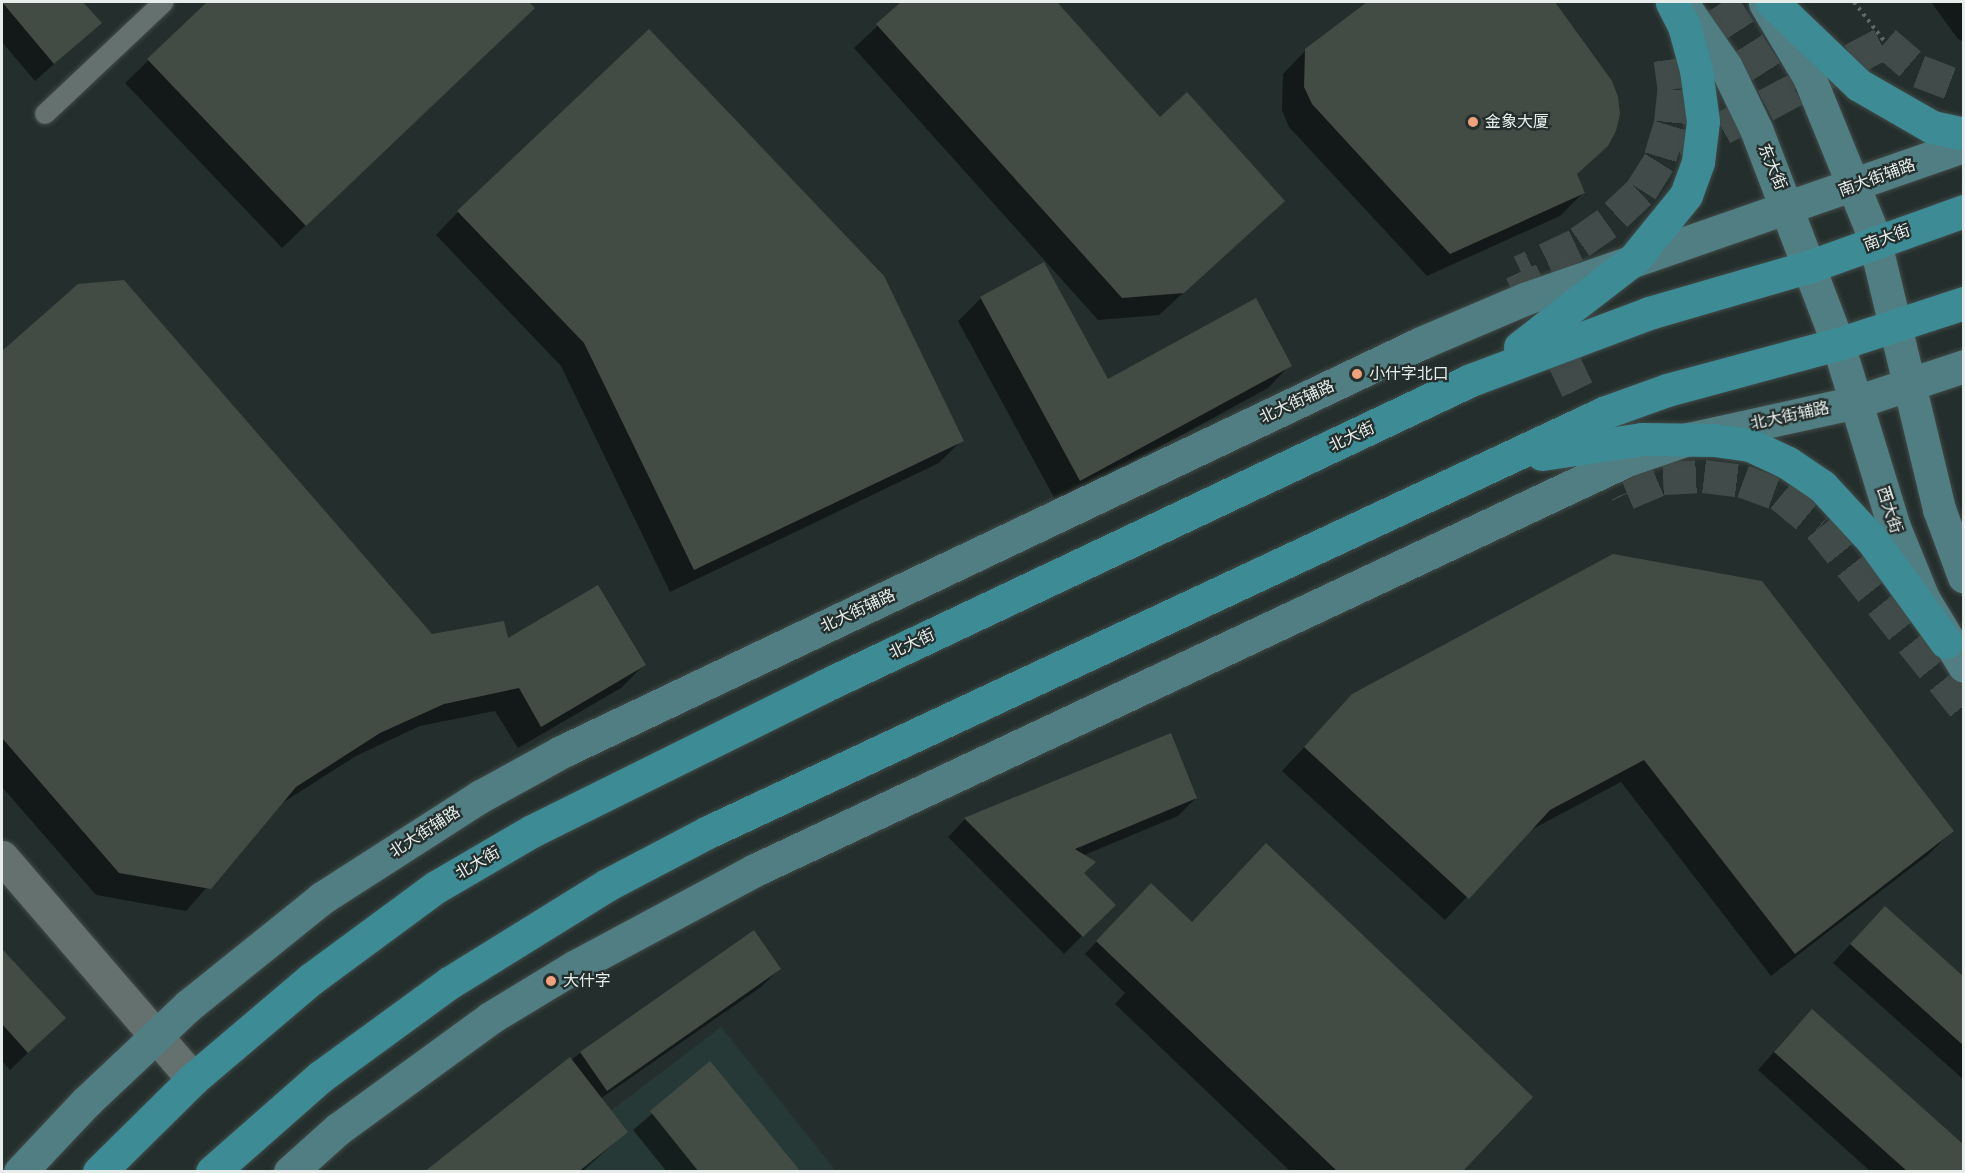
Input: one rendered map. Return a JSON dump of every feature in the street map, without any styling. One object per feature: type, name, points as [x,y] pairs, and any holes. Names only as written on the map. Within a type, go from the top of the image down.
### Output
[{"type":"main road","points":[[1471,380],[1554,324],[1635,258],[1686,195],[1698,162],[1703,121],[1696,70],[1684,26],[1672,2]]},
{"type":"main road","points":[[1772,2],[1860,85],[1932,127],[1964,134]]},
{"type":"main road","name":"南大街","points":[[1811,266],[1964,211]]},
{"type":"main road","name":"北大街","points":[[99,1172],[193,1079],[258,1022],[372,933],[436,887],[532,831],[826,685],[1471,380],[1649,313],[1811,266]]},
{"type":"main road","points":[[212,1172],[320,1077],[383,1029],[510,942],[607,885],[889,744],[1606,412],[1667,390],[1838,344],[1964,303]]},
{"type":"main road","points":[[1493,463],[1642,439],[1688,439],[1750,445],[1788,463],[1822,486],[1872,540],[1955,654]]},
{"type":"street","name":"东大街","points":[[1681,2],[1726,67],[1790,208],[1838,344]]},
{"type":"street","points":[[1764,2],[1809,77],[1855,186],[1875,243],[1897,325],[1939,509],[1964,577]]},
{"type":"street","name":"南大街辅路","points":[[1790,208],[1964,146]]},
{"type":"street","name":"北大街辅路","points":[[20,1172],[156,1035],[322,898],[481,796],[561,752],[1421,343],[1524,298],[1635,258],[1790,208]]},
{"type":"street","name":"西大街","points":[[1838,344],[1894,527],[1923,598],[1955,654]]},
{"type":"street","points":[[1856,402],[1964,366]]},
{"type":"street","name":"北大街辅路","points":[[290,1172],[338,1129],[490,1018],[660,920],[755,870],[1395,566],[1627,460],[1688,439],[1856,402]]},
{"type":"street","points":[[2,857],[193,1079]]},
{"type":"lane","points":[[45,114],[164,2]]},
{"type":"path","points":[[1854,2],[1885,42]]},
{"type":"shaded area","points":[[721,1027],[836,1171],[530,1172]]},
{"type":"building","points":[[2,2],[83,2],[102,23],[54,64]]},
{"type":"building","points":[[207,2],[529,2],[535,8],[306,226],[147,59]]},
{"type":"building","points":[[901,2],[1057,2],[1160,117],[1187,92],[1285,201],[1184,293],[1122,298],[876,24]]},
{"type":"building","name":"金象大厦","points":[[1367,2],[1555,2],[1612,81],[1618,97],[1620,114],[1616,131],[1608,146],[1577,174],[1585,193],[1450,254],[1312,104],[1304,87],[1305,49]]},
{"type":"building","points":[[649,29],[884,276],[964,441],[694,570],[584,343],[457,211]]},
{"type":"building","points":[[1044,262],[1108,379],[1256,298],[1292,366],[1080,481],[980,297]]},
{"type":"building","points":[[124,280],[432,634],[504,621],[508,638],[598,585],[646,665],[541,727],[519,688],[444,704],[380,733],[296,787],[211,889],[119,873],[2,738],[2,351],[78,284]]},
{"type":"building","points":[[1613,554],[1762,581],[1954,831],[1795,954],[1644,760],[1550,810],[1469,899],[1304,747],[1352,694]]},
{"type":"building","points":[[1171,733],[1197,798],[1075,849],[1096,862],[1084,873],[1116,905],[1083,937],[964,818]]},
{"type":"building","points":[[1266,843],[1533,1097],[1462,1172],[1338,1172],[1096,941],[1151,883],[1192,922]]},
{"type":"building","points":[[1885,906],[1964,977],[1964,1046],[1850,944]]},
{"type":"building","points":[[754,930],[781,969],[607,1091],[580,1052]]},
{"type":"building","points":[[2,949],[66,1018],[28,1053],[2,1024]]},
{"type":"building","points":[[1812,1009],[1964,1145],[1964,1172],[1908,1172],[1774,1052]]},
{"type":"building","points":[[570,1057],[628,1132],[578,1172],[424,1172]]},
{"type":"building","points":[[710,1061],[801,1172],[699,1172],[650,1111]]},
{"type":"tunnel","points":[[1722,2],[1782,96]]},
{"type":"tunnel","points":[[1679,151],[1885,42],[1919,71],[1964,88]]},
{"type":"tunnel","points":[[1670,59],[1674,89],[1670,125],[1659,162],[1640,192],[1607,223],[1576,245],[1521,271],[1627,493],[1663,478],[1704,476],[1743,481],[1781,495],[1820,527],[1964,707]]},
{"type":"place","name":"金象大厦","points":[[1473,122]]},
{"type":"place","name":"小什字北口","points":[[1357,374]]},
{"type":"place","name":"大什字","points":[[551,981]]}]
